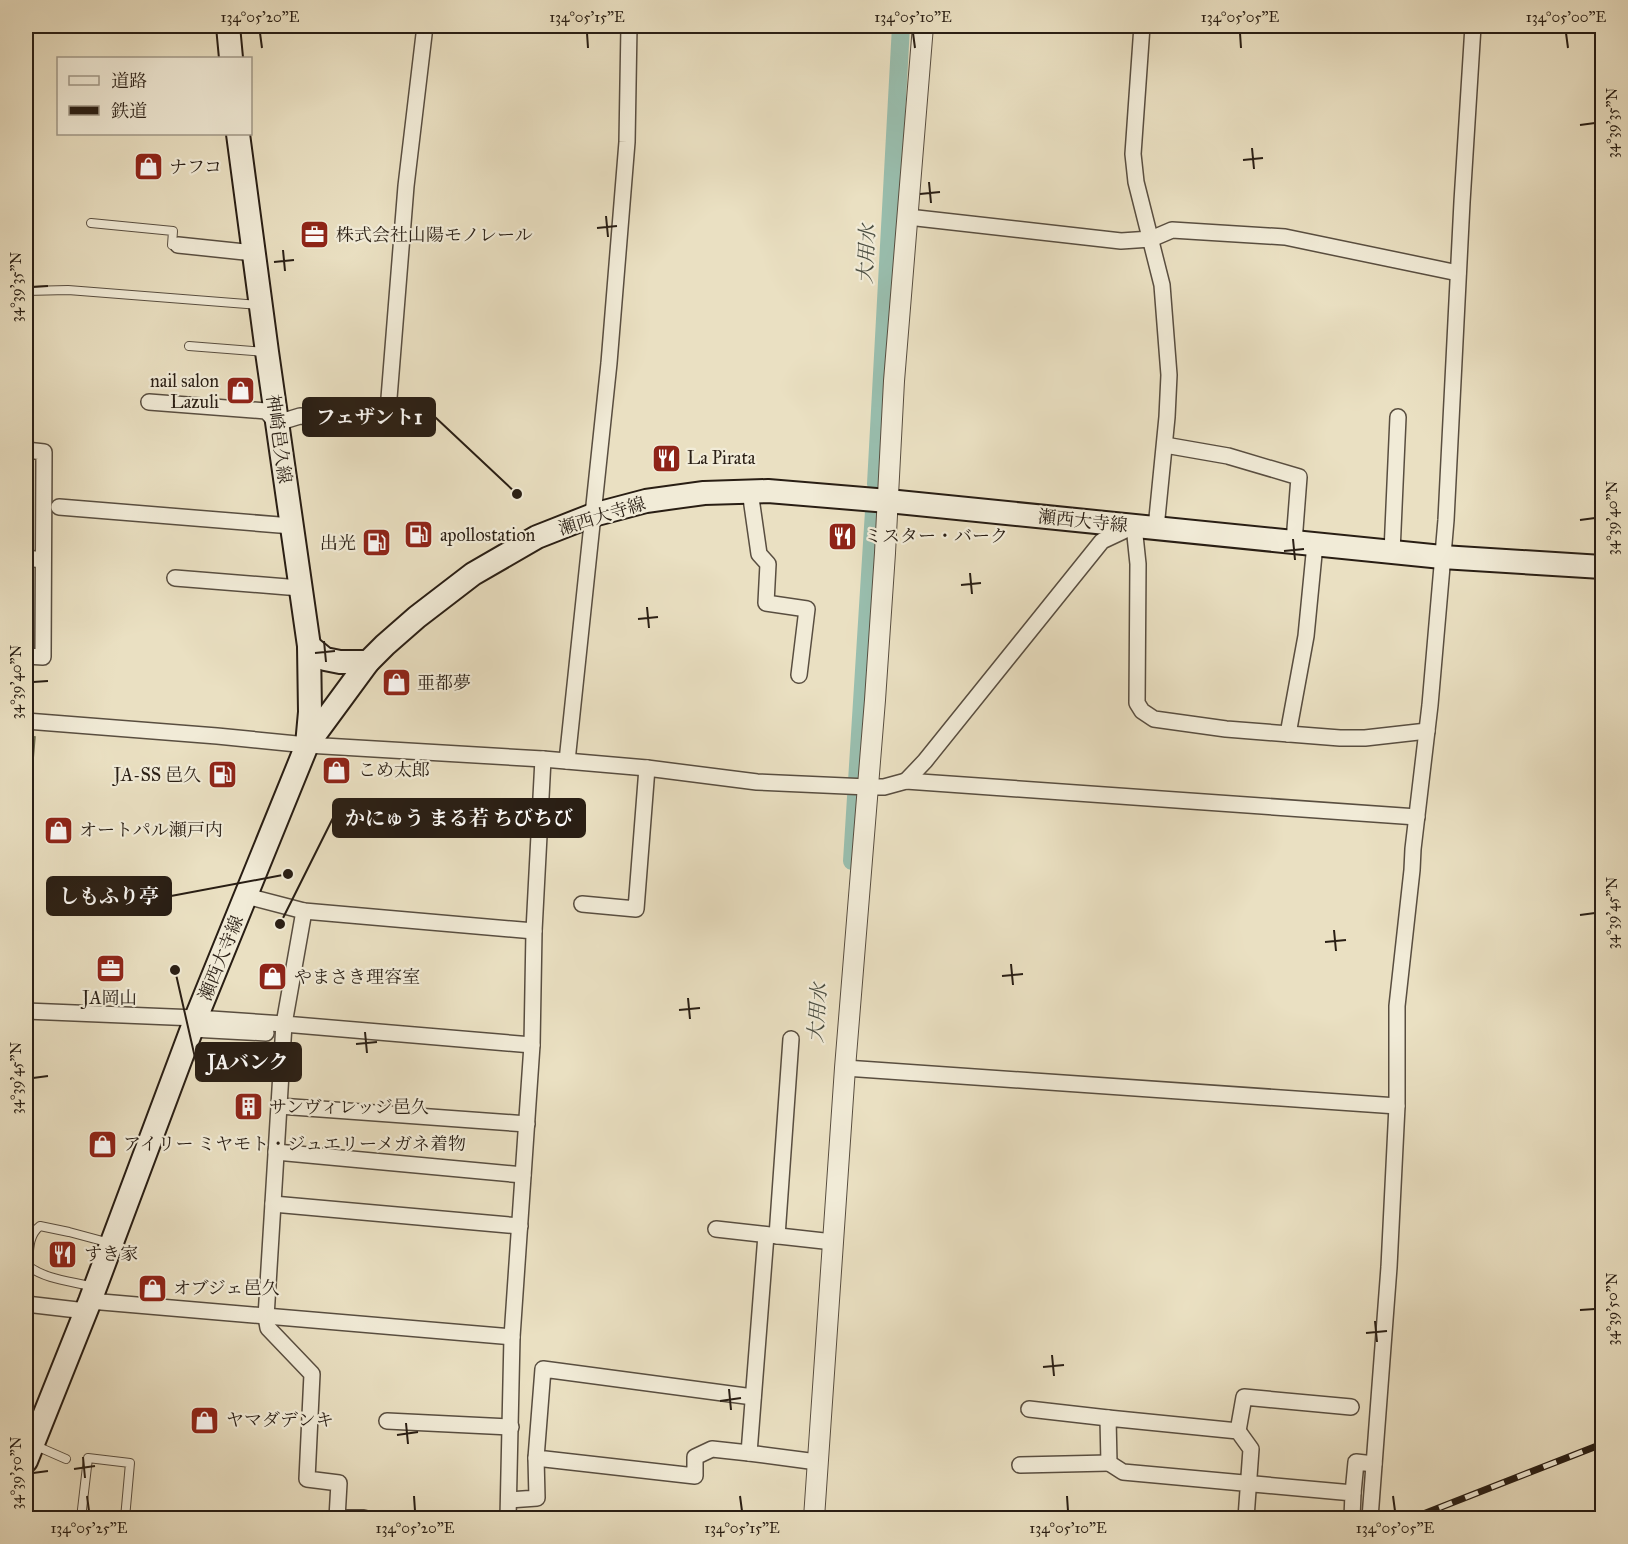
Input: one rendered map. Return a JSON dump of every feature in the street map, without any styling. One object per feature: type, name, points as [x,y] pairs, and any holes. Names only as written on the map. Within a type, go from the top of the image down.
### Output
[{"type":"main road","points":[[228,26],[231,57]]},
{"type":"main road","name":"神崎邑久線","points":[[238,135],[309,646],[310,712],[307,745]]},
{"type":"main road","name":"瀬西大寺線","points":[[29,1453],[90,1300],[194,1024],[307,745],[368,662],[417,617],[473,574],[537,537],[593,515],[646,501],[704,493],[768,491],[1442,557],[1602,567]]},
{"type":"main road","points":[[309,646],[325,659],[339,662],[368,662]]},
{"type":"main road","points":[[310,696],[320,705],[341,699]]},
{"type":"street","points":[[149,402],[266,411],[277,423],[300,416],[387,423],[406,186],[425,26]]},
{"type":"street","points":[[567,761],[609,363],[627,142],[629,26]]},
{"type":"street","points":[[814,1518],[812,1461],[828,1241],[868,787],[894,381],[923,26]]},
{"type":"street","points":[[1142,26],[1133,154],[1136,182],[1162,285],[1168,375],[1165,445],[1156,528]]},
{"type":"street","points":[[1370,1518],[1389,1267],[1396,1106],[1397,1006],[1446,520],[1473,26]]},
{"type":"street","points":[[908,216],[1121,241],[1151,239],[1172,230],[1285,237],[1458,273]]},
{"type":"street","points":[[178,245],[254,253]]},
{"type":"street","points":[[1392,552],[1398,417]]},
{"type":"street","points":[[1165,445],[1228,456],[1299,477],[1305,543],[1306,636],[1288,734]]},
{"type":"street","points":[[26,450],[44,452],[42,657],[26,656]]},
{"type":"street","points":[[750,492],[759,554],[768,564],[766,603],[807,609],[799,675]]},
{"type":"street","points":[[59,507],[292,526]]},
{"type":"street","points":[[906,781],[925,761],[1102,541],[1134,526],[1138,564],[1137,704],[1142,711],[1154,719],[1226,729],[1288,734],[1365,738],[1426,731]]},
{"type":"street","points":[[26,558],[43,560]]},
{"type":"street","points":[[175,578],[300,588]]},
{"type":"street","points":[[26,721],[307,745],[543,759],[647,768],[742,780],[868,787],[884,787],[906,781],[1417,817]]},
{"type":"street","points":[[508,1518],[512,1336],[532,1045],[534,931],[543,759]]},
{"type":"street","points":[[582,904],[636,909],[647,768]]},
{"type":"street","points":[[246,896],[304,911],[534,931]]},
{"type":"street","points":[[304,911],[279,1024],[279,1106],[266,1317],[268,1328],[312,1374],[307,1479],[339,1483],[338,1518],[364,1518]]},
{"type":"street","points":[[26,1011],[194,1024],[273,1034],[279,1024]]},
{"type":"street","points":[[279,1024],[532,1045]]},
{"type":"street","points":[[749,1453],[791,1039]]},
{"type":"street","points":[[845,1068],[1396,1106]]},
{"type":"street","points":[[279,1106],[527,1124]]},
{"type":"street","points":[[276,1152],[524,1175]]},
{"type":"street","points":[[273,1204],[520,1226]]},
{"type":"street","points":[[716,1230],[828,1241]]},
{"type":"street","points":[[26,1304],[90,1300],[266,1317],[512,1336]]},
{"type":"street","points":[[509,1500],[537,1498],[537,1458],[543,1370],[753,1397]]},
{"type":"street","points":[[1246,1518],[1251,1449],[1238,1431],[1244,1397],[1351,1407]]},
{"type":"street","points":[[1029,1409],[1238,1431]]},
{"type":"street","points":[[1108,1418],[1109,1463]]},
{"type":"street","points":[[387,1421],[511,1427]]},
{"type":"street","points":[[537,1458],[695,1476],[695,1457],[712,1449],[812,1461]]},
{"type":"street","points":[[1352,1518],[1356,1462],[1374,1464]]},
{"type":"street","points":[[1020,1465],[1109,1463],[1123,1472],[1353,1493]]},
{"type":"lane","points":[[92,224],[173,231],[172,245],[178,245]]},
{"type":"lane","points":[[26,291],[68,290],[261,305]]},
{"type":"lane","points":[[189,346],[267,352]]},
{"type":"lane","points":[[90,1300],[28,1266],[33,1231],[40,1226],[111,1244]]},
{"type":"lane","points":[[29,1453],[66,1459]]},
{"type":"lane","points":[[81,1518],[88,1458],[130,1463],[125,1518]]},
{"type":"green space","points":[[26,736],[35,737],[26,843]]},
{"type":"waterway","name":"大用水","points":[[876,484],[901,26]]},
{"type":"waterway","name":"大用水","points":[[852,861],[874,511]]},
{"type":"railway","points":[[1413,1518],[1602,1444]]},
{"type":"place","name":"ナフコ","points":[[148,167]]},
{"type":"place","name":"株式会社山陽モノレール","points":[[315,235]]},
{"type":"place","name":"nail salon Lazuli","points":[[240,391]]},
{"type":"place","name":"La Pirata","points":[[666,458]]},
{"type":"place","name":"フェザント1","points":[[517,494]]},
{"type":"place","name":"apollostation","points":[[419,535]]},
{"type":"place","name":"ミスター・バーク","points":[[843,536]]},
{"type":"place","name":"出光","points":[[377,543]]},
{"type":"place","name":"亜都夢","points":[[396,683]]},
{"type":"place","name":"こめ太郎","points":[[337,770]]},
{"type":"place","name":"JA-SS 邑久","points":[[222,775]]},
{"type":"place","name":"オートパル瀬戸内","points":[[58,830]]},
{"type":"place","name":"しもふり亭","points":[[288,874]]},
{"type":"place","name":"かにゅう まる若 ちびちび","points":[[280,924]]},
{"type":"place","name":"JA岡山","points":[[110,969]]},
{"type":"place","name":"JAバンク","points":[[175,970]]},
{"type":"place","name":"やまさき理容室","points":[[273,977]]},
{"type":"place","name":"サンヴィレッジ邑久","points":[[248,1107]]},
{"type":"place","name":"アイリー ミヤモト・ジュエリーメガネ着物","points":[[102,1144]]},
{"type":"place","name":"すき家","points":[[63,1254]]},
{"type":"place","name":"オブジェ邑久","points":[[152,1288]]},
{"type":"place","name":"ヤマダデンキ","points":[[205,1420]]}]
